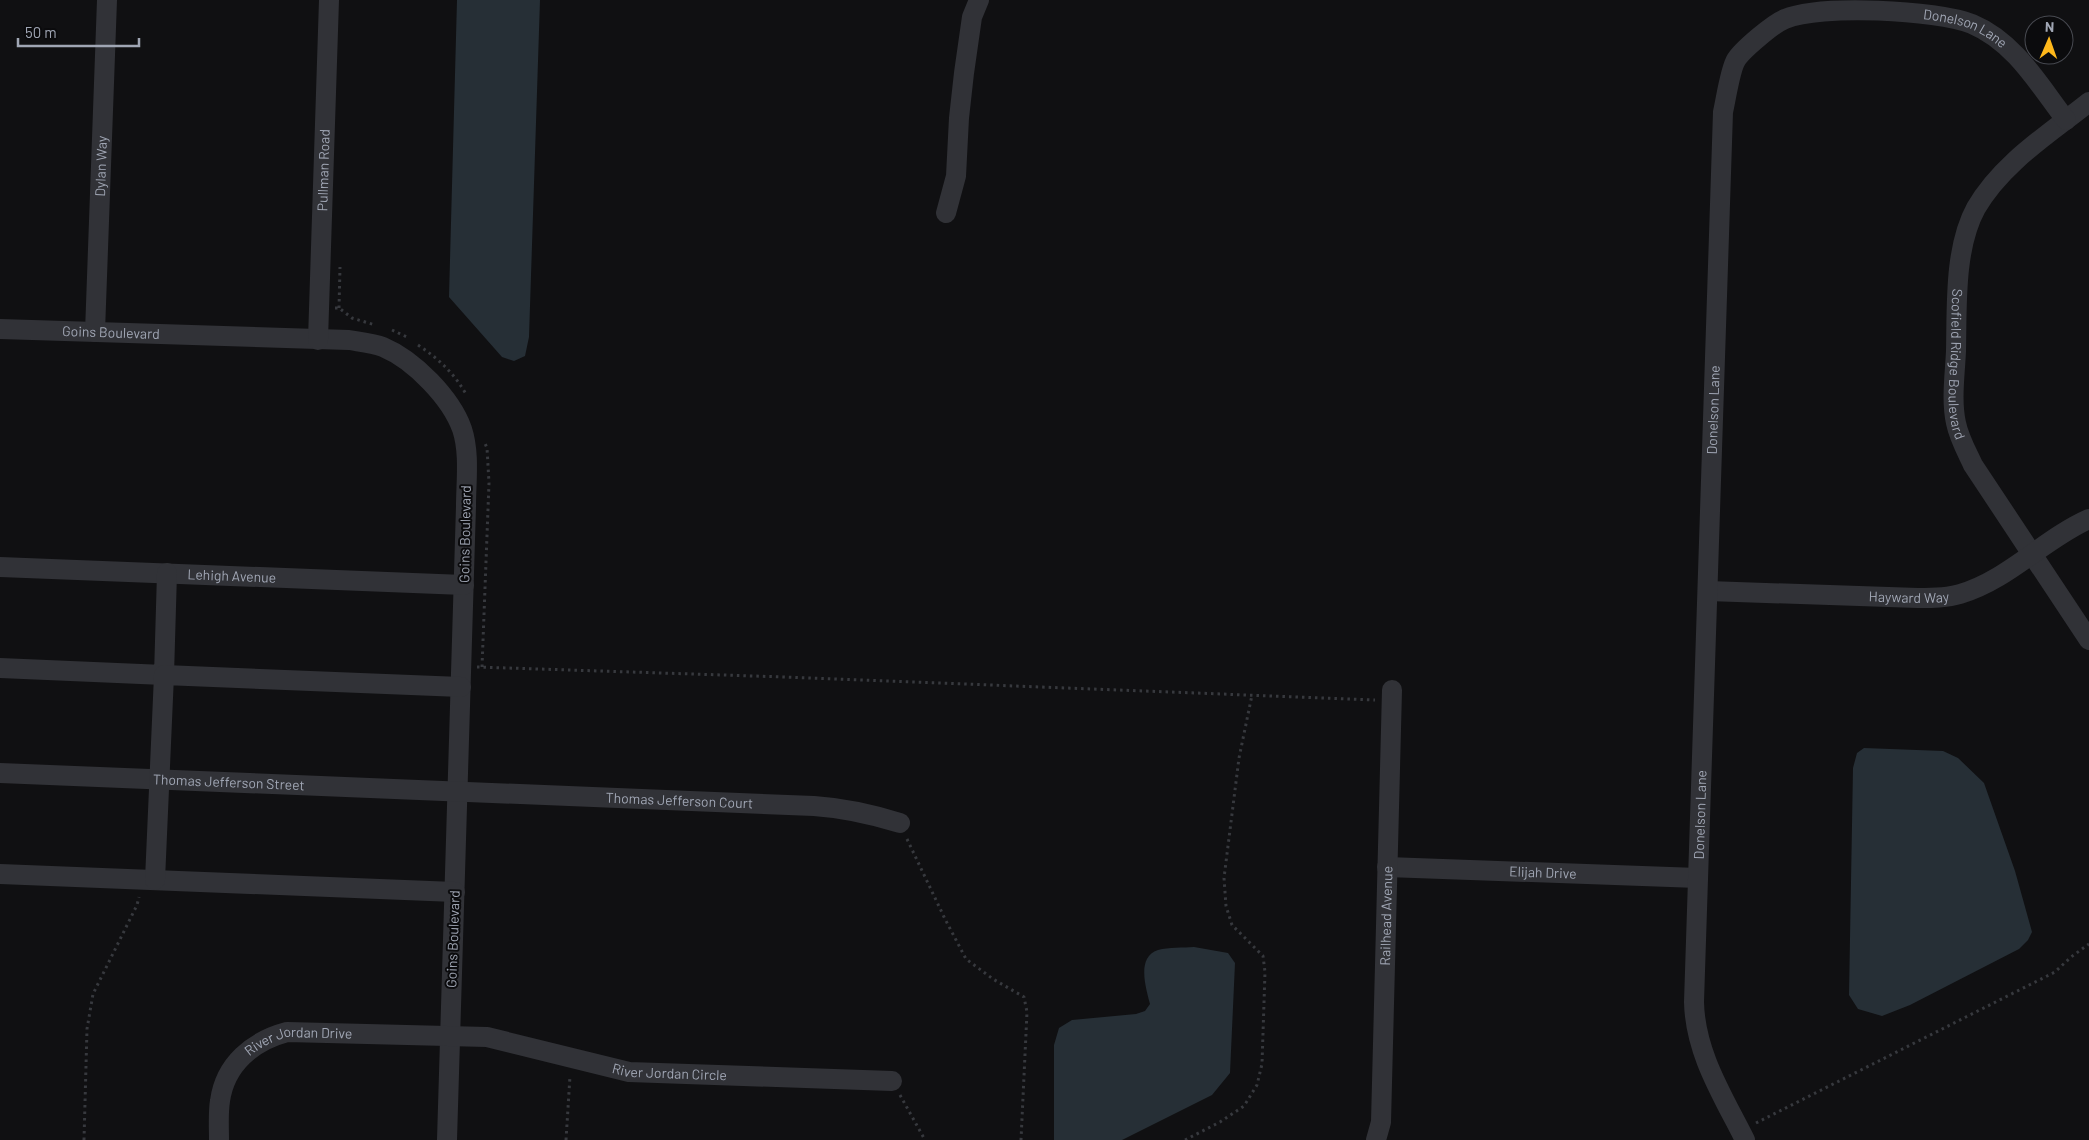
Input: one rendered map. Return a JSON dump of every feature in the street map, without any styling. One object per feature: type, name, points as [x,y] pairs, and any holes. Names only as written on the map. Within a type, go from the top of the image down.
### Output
[{"type":"street","name":"Dylan Way","points":[[95,332],[107,0]]},
{"type":"street","name":"Pullman Road","points":[[318,340],[329,0]]},
{"type":"street","points":[[946,213],[956,176],[959,118],[972,17],[979,0]]},
{"type":"street","name":"Donelson Lane","points":[[1743,1136],[1702,1053],[1695,1025],[1694,1002],[1723,112],[1736,60],[1756,40],[1784,19],[1823,11],[1907,12],[1945,18],[1972,24],[2016,54],[2066,120]]},
{"type":"street","name":"Scofield Ridge Boulevard","points":[[2089,102],[2003,171],[1975,210],[1959,269],[1954,383],[1956,423],[1963,445],[1973,465],[2089,640]]},
{"type":"street","name":"Goins Boulevard","points":[[0,329],[350,340],[367,343],[393,352],[411,364],[437,389],[457,418],[463,430],[466,460],[447,1140]]},
{"type":"street","name":"Hayward Way","points":[[1708,591],[1918,598],[1946,597],[1972,590],[1991,581],[2072,528],[2089,520]]},
{"type":"street","name":"Lehigh Avenue","points":[[0,567],[464,585]]},
{"type":"street","points":[[149,880],[160,779],[167,573]]},
{"type":"street","points":[[0,668],[461,687]]},
{"type":"street","name":"Railhead Avenue","points":[[1376,1140],[1380,1122],[1391,695]]},
{"type":"street","name":"Thomas Jefferson Street","points":[[0,773],[458,791]]},
{"type":"street","name":"Thomas Jefferson Court","points":[[458,791],[829,807],[864,812],[900,823]]},
{"type":"street","name":"Elijah Drive","points":[[1387,867],[1698,878]]},
{"type":"street","points":[[0,874],[455,892]]},
{"type":"street","name":"River Jordan Drive","points":[[218,1140],[220,1100],[226,1079],[242,1055],[263,1040],[286,1032],[299,1031],[450,1036]]},
{"type":"street","name":"River Jordan Circle","points":[[450,1036],[503,1040],[571,1059],[629,1072],[892,1081]]},
{"type":"path","points":[[461,667],[1252,695],[1391,695]]},
{"type":"path","points":[[1185,1140],[1220,1122],[1244,1106],[1257,1085],[1262,1064],[1265,972],[1263,956],[1232,925],[1226,906],[1224,878],[1239,758],[1252,695]]},
{"type":"path","points":[[900,823],[966,959],[993,979],[1024,997],[1027,1012],[1021,1140]]},
{"type":"path","points":[[84,1140],[87,1029],[93,994],[149,880]]},
{"type":"path","points":[[1743,1136],[2054,972],[2089,944]]},
{"type":"path","points":[[566,1140],[571,1059]]},
{"type":"path","points":[[892,1081],[925,1140]]},
{"type":"shaded area","points":[[457,0],[540,0],[529,337],[525,356],[514,361],[502,357],[449,297]]},
{"type":"shaded area","points":[[1864,748],[1943,751],[1958,758],[1984,783],[2015,871],[2032,932],[2028,940],[2019,949],[1910,1005],[1882,1016],[1858,1009],[1849,995],[1853,768],[1857,753]]},
{"type":"shaded area","points":[[1194,947],[1228,953],[1235,963],[1230,1073],[1212,1095],[1122,1140],[1054,1140],[1054,1045],[1059,1028],[1072,1020],[1136,1014],[1145,1011],[1150,1004],[1144,974],[1147,959],[1158,950]]}]
